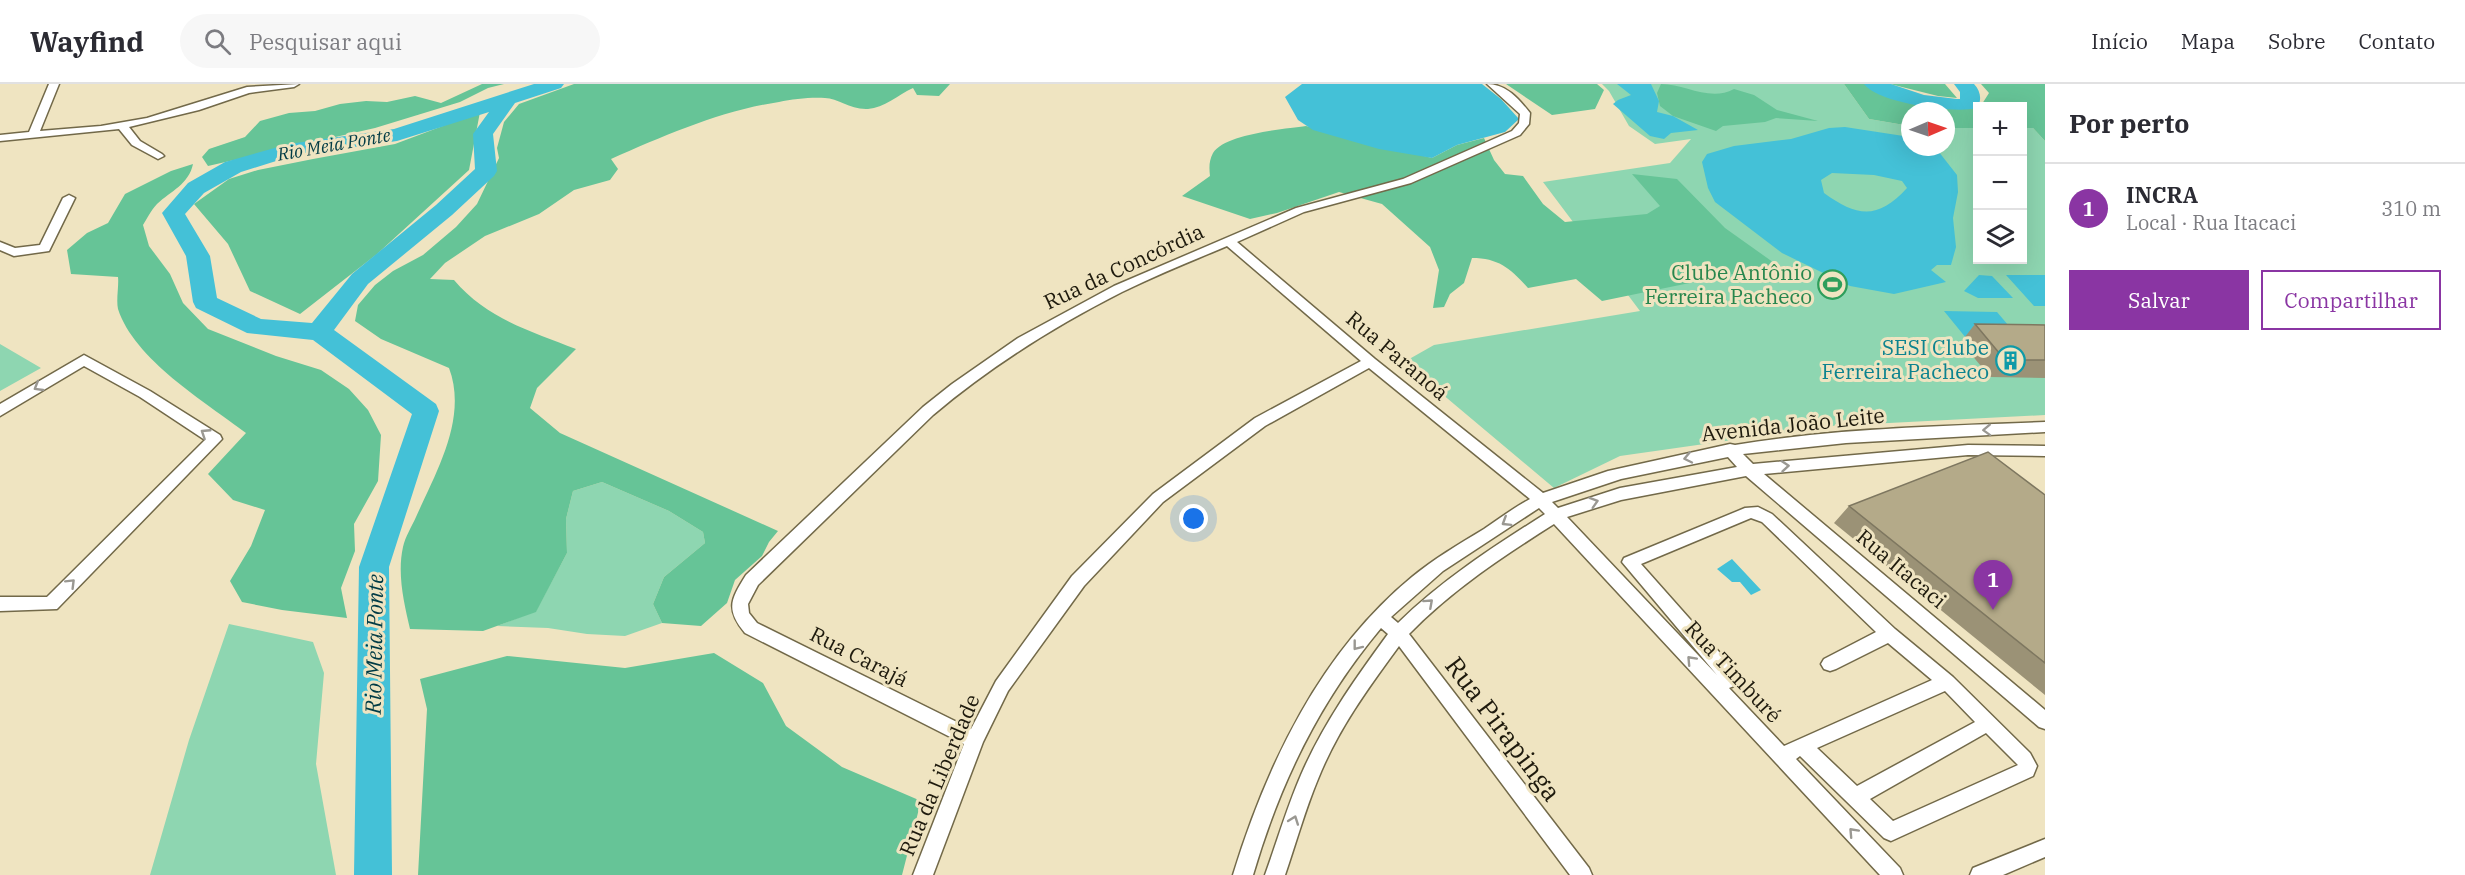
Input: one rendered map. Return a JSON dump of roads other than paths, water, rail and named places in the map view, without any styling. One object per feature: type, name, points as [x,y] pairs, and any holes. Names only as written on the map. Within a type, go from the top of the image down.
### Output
[{"type":"street","points":[[33,135],[54,84]]},
{"type":"street","points":[[226,96],[227,84]]},
{"type":"street","points":[[0,138],[122,126],[195,108],[247,90],[294,84]]},
{"type":"street","name":"Rua da Concórdia","points":[[738,601],[752,580],[928,411],[957,387],[1023,341],[1118,289],[1300,210],[1407,181],[1516,133],[1524,124],[1525,113],[1492,84]]},
{"type":"street","points":[[122,126],[136,143],[158,156]]},
{"type":"street","points":[[0,246],[14,252],[38,250],[48,245],[69,198]]},
{"type":"street","name":"Rua Paranoá","points":[[1229,241],[1370,362],[1541,500]]},
{"type":"street","points":[[0,411],[84,360],[146,394],[215,439],[51,604],[0,604]]},
{"type":"street","name":"Rua da Liberdade","points":[[923,875],[975,740],[1002,686],[1078,581],[1158,498],[1260,422],[1370,362]]},
{"type":"street","name":"Avenida João Leite","points":[[1244,875],[1249,853],[1285,761],[1312,710],[1380,618],[1409,588],[1472,543],[1541,500],[1604,478],[1730,449],[1895,434],[2045,427]]},
{"type":"street","points":[[1944,431],[1985,463]]},
{"type":"street","points":[[1895,434],[1914,454]]},
{"type":"street","name":"Rua Itacaci","points":[[1730,449],[1749,470],[2045,721]]},
{"type":"street","name":"Avenida João Leite","points":[[1275,875],[1309,777],[1334,727],[1359,687],[1399,633],[1430,602],[1484,561],[1555,515],[1620,494],[1749,470],[1968,450],[2045,451]]},
{"type":"street","name":"Rua Timburé","points":[[1541,500],[1893,875]]},
{"type":"street","points":[[1715,686],[1728,681],[1722,667],[1630,562],[1750,512],[1758,513],[1767,518],[1889,634],[1947,682],[2024,759],[2028,766],[2026,770],[1896,831],[1886,830],[1802,746]]},
{"type":"street","name":"Rua Carajá","points":[[738,601],[740,617],[751,628],[975,740]]},
{"type":"street","points":[[1661,628],[1670,625],[1668,607]]},
{"type":"street","name":"Rua Pirapinga","points":[[1380,618],[1399,633],[1581,875]]},
{"type":"street","points":[[1830,664],[1889,634]]},
{"type":"street","points":[[1782,757],[1947,682]]},
{"type":"street","points":[[1855,797],[1987,724]]},
{"type":"street","points":[[1980,875],[2045,848]]},
{"type":"water","points":[[1302,84],[1482,84],[1501,99],[1519,119],[1505,132],[1457,145],[1432,158],[1379,149],[1313,130],[1298,120],[1285,97]]},
{"type":"water","points":[[1617,84],[1651,84],[1659,101],[1657,112],[1673,116],[1698,130],[1671,133],[1664,139],[1650,136],[1613,104],[1631,95]]},
{"type":"water","points":[[1845,127],[1901,136],[1901,156],[1942,156],[1957,175],[1958,192],[1953,218],[1956,247],[1951,265],[1937,265],[1931,270],[1946,282],[1894,294],[1850,286],[1782,253],[1715,202],[1708,188],[1702,162],[1707,154],[1734,146],[1791,139],[1829,128]],"holes":[[[1832,173],[1874,175],[1902,181],[1907,188],[1896,198],[1886,206],[1867,211],[1847,207],[1824,193],[1821,180]]]},
{"type":"water","points":[[1979,275],[1992,276],[2013,298],[1978,298],[1964,291]]},
{"type":"water","points":[[2006,275],[2045,275],[2045,306],[2034,306]]},
{"type":"water","points":[[1944,311],[1997,312],[2020,339],[1966,338]]},
{"type":"water","points":[[1732,559],[1761,590],[1751,595],[1740,582],[1732,582],[1717,569]]},
{"type":"waterway","name":"Rio Meia Ponte","points":[[508,99],[554,84]]},
{"type":"waterway","points":[[1874,84],[1909,97],[1933,103],[1957,105],[1970,104],[1970,91],[1964,84]]},
{"type":"waterway","name":"Rio Meia Ponte","points":[[319,332],[256,327],[205,302],[198,256],[173,213],[196,188],[233,167],[289,150],[397,135],[508,99]]},
{"type":"waterway","name":"Rio Meia Ponte","points":[[319,332],[360,279],[444,210],[486,171],[483,134],[508,99]]},
{"type":"waterway","name":"Rio Meia Ponte","points":[[319,332],[426,411],[374,567],[373,875]]},
{"type":"place","name":"Clube Antônio Ferreira Pacheco","points":[[1833,285]]},
{"type":"place","name":"SESI Clube Ferreira Pacheco","points":[[2010,360]]},
{"type":"place","name":"INCRA","points":[[1993,610]]}]
